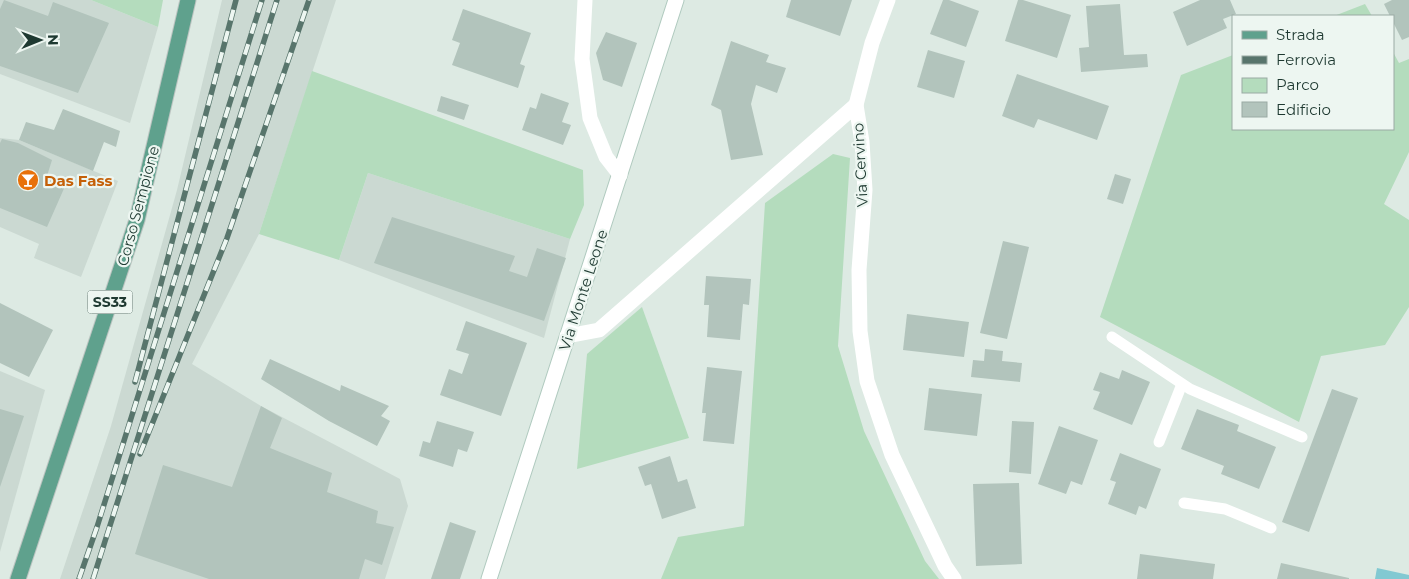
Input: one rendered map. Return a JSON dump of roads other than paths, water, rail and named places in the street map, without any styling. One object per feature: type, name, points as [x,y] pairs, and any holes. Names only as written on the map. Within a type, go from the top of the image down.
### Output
[{"type":"main road","name":"Corso Sempione","points":[[18,579],[137,220],[188,0]]},
{"type":"street","points":[[585,0],[582,59],[590,118],[606,157],[620,175]]},
{"type":"street","name":"Via Monte Leone","points":[[489,579],[676,0]]},
{"type":"street","points":[[856,105],[872,43],[888,0]]},
{"type":"street","name":"Via Cervino","points":[[568,336],[599,330],[856,105]]},
{"type":"street","name":"Via Cervino","points":[[856,105],[862,142],[865,190],[859,270],[860,331],[867,381],[892,455],[945,566],[954,579]]},
{"type":"lane","points":[[1112,337],[1190,389],[1302,438]]},
{"type":"lane","points":[[1159,442],[1182,384]]},
{"type":"lane","points":[[1184,503],[1225,509],[1271,528]]},
{"type":"water","points":[[1377,568],[1409,575],[1409,579],[1375,579]]},
{"type":"railway","points":[[135,382],[236,0]]},
{"type":"railway","points":[[79,579],[262,0]]},
{"type":"railway","points":[[93,579],[277,0]]},
{"type":"railway","points":[[140,454],[227,238],[309,0]]},
{"type":"place","name":"Das Fass","points":[[28,180]]}]
